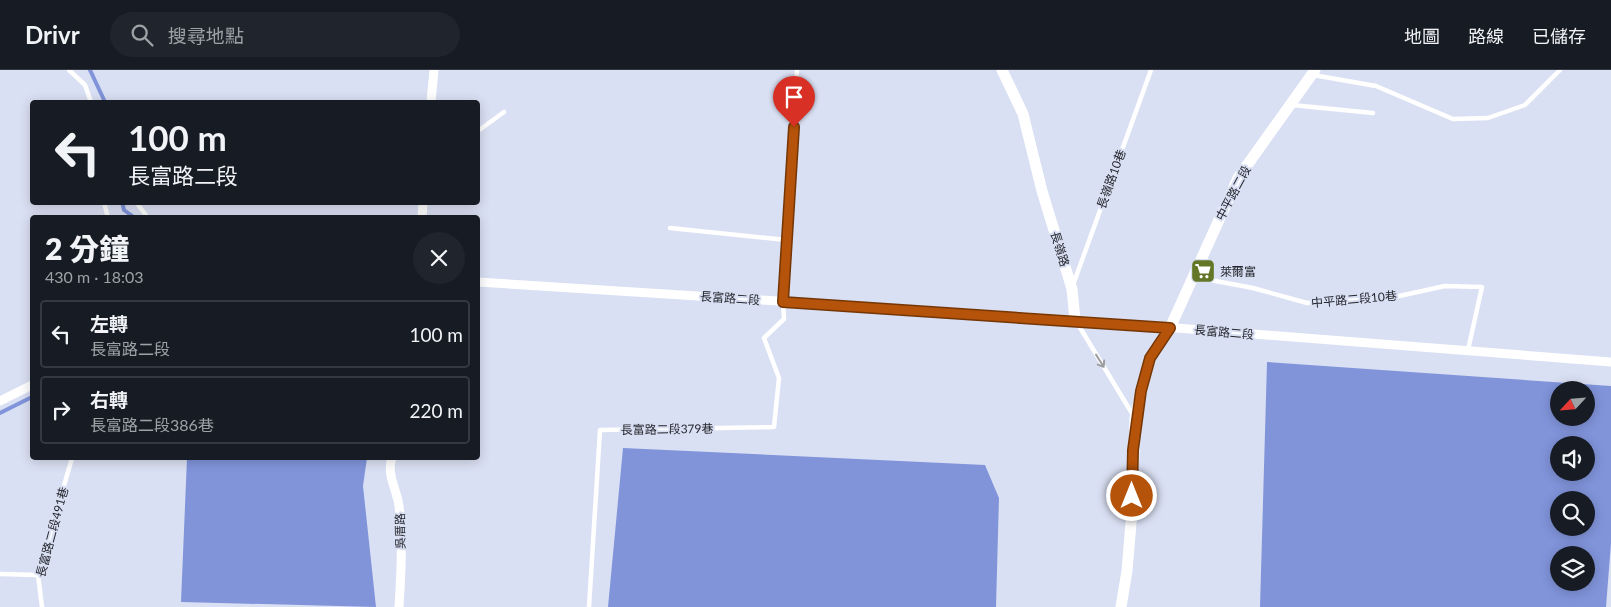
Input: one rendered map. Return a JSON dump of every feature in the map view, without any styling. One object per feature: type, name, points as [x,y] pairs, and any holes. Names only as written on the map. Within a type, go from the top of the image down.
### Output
[{"type":"street","points":[[431,100],[434,70]]},
{"type":"street","name":"長嶺路","points":[[1002,70],[1023,114],[1042,192],[1072,289],[1075,320]]},
{"type":"street","name":"中平路二段","points":[[1121,607],[1127,571],[1132,511],[1135,418],[1150,358],[1170,328],[1238,178],[1314,72]]},
{"type":"street","name":"長富路二段","points":[[480,282],[1075,320],[1611,362]]},
{"type":"street","points":[[0,401],[30,386]]},
{"type":"street","name":"吳厝路","points":[[391,460],[389,466],[399,505],[401,577],[399,607]]},
{"type":"lane","points":[[69,70],[85,85],[90,100]]},
{"type":"lane","points":[[783,302],[797,70]]},
{"type":"lane","name":"長嶺路10巷","points":[[1072,289],[1151,70]]},
{"type":"lane","points":[[1314,72],[1376,86],[1453,119],[1488,118],[1525,105],[1560,70]]},
{"type":"lane","points":[[1290,105],[1373,113]]},
{"type":"lane","points":[[480,130],[504,112]]},
{"type":"lane","points":[[670,228],[787,240]]},
{"type":"lane","name":"中平路二段10巷","points":[[1193,277],[1252,288],[1307,303],[1390,298],[1445,286],[1482,286],[1468,352]]},
{"type":"lane","name":"長富路二段379巷","points":[[589,607],[600,430],[774,427],[779,378],[764,338],[784,320],[783,302]]},
{"type":"lane","name":"長嶺路","points":[[1075,320],[1135,418]]},
{"type":"lane","name":"長富路二段491巷","points":[[42,607],[38,575],[71,460]]},
{"type":"lane","points":[[0,574],[38,575]]},
{"type":"water","points":[[1267,362],[1550,382],[1550,426],[1595,426],[1595,385],[1611,386],[1611,543],[1606,607],[1260,607]]},
{"type":"water","points":[[623,448],[985,465],[999,498],[996,607],[608,607]]},
{"type":"water","points":[[187,460],[367,460],[363,486],[376,607],[181,602]]},
{"type":"waterway","points":[[90,70],[104,100]]},
{"type":"waterway","points":[[123,205],[124,210],[131,215]]},
{"type":"waterway","points":[[0,413],[30,398]]},
{"type":"place","name":"萊爾富","points":[[1203,271]]},
{"type":"route","points":[[794,127],[783,302],[1075,320],[1170,328],[1150,358],[1141,391],[1135,418],[1132,496]]}]
